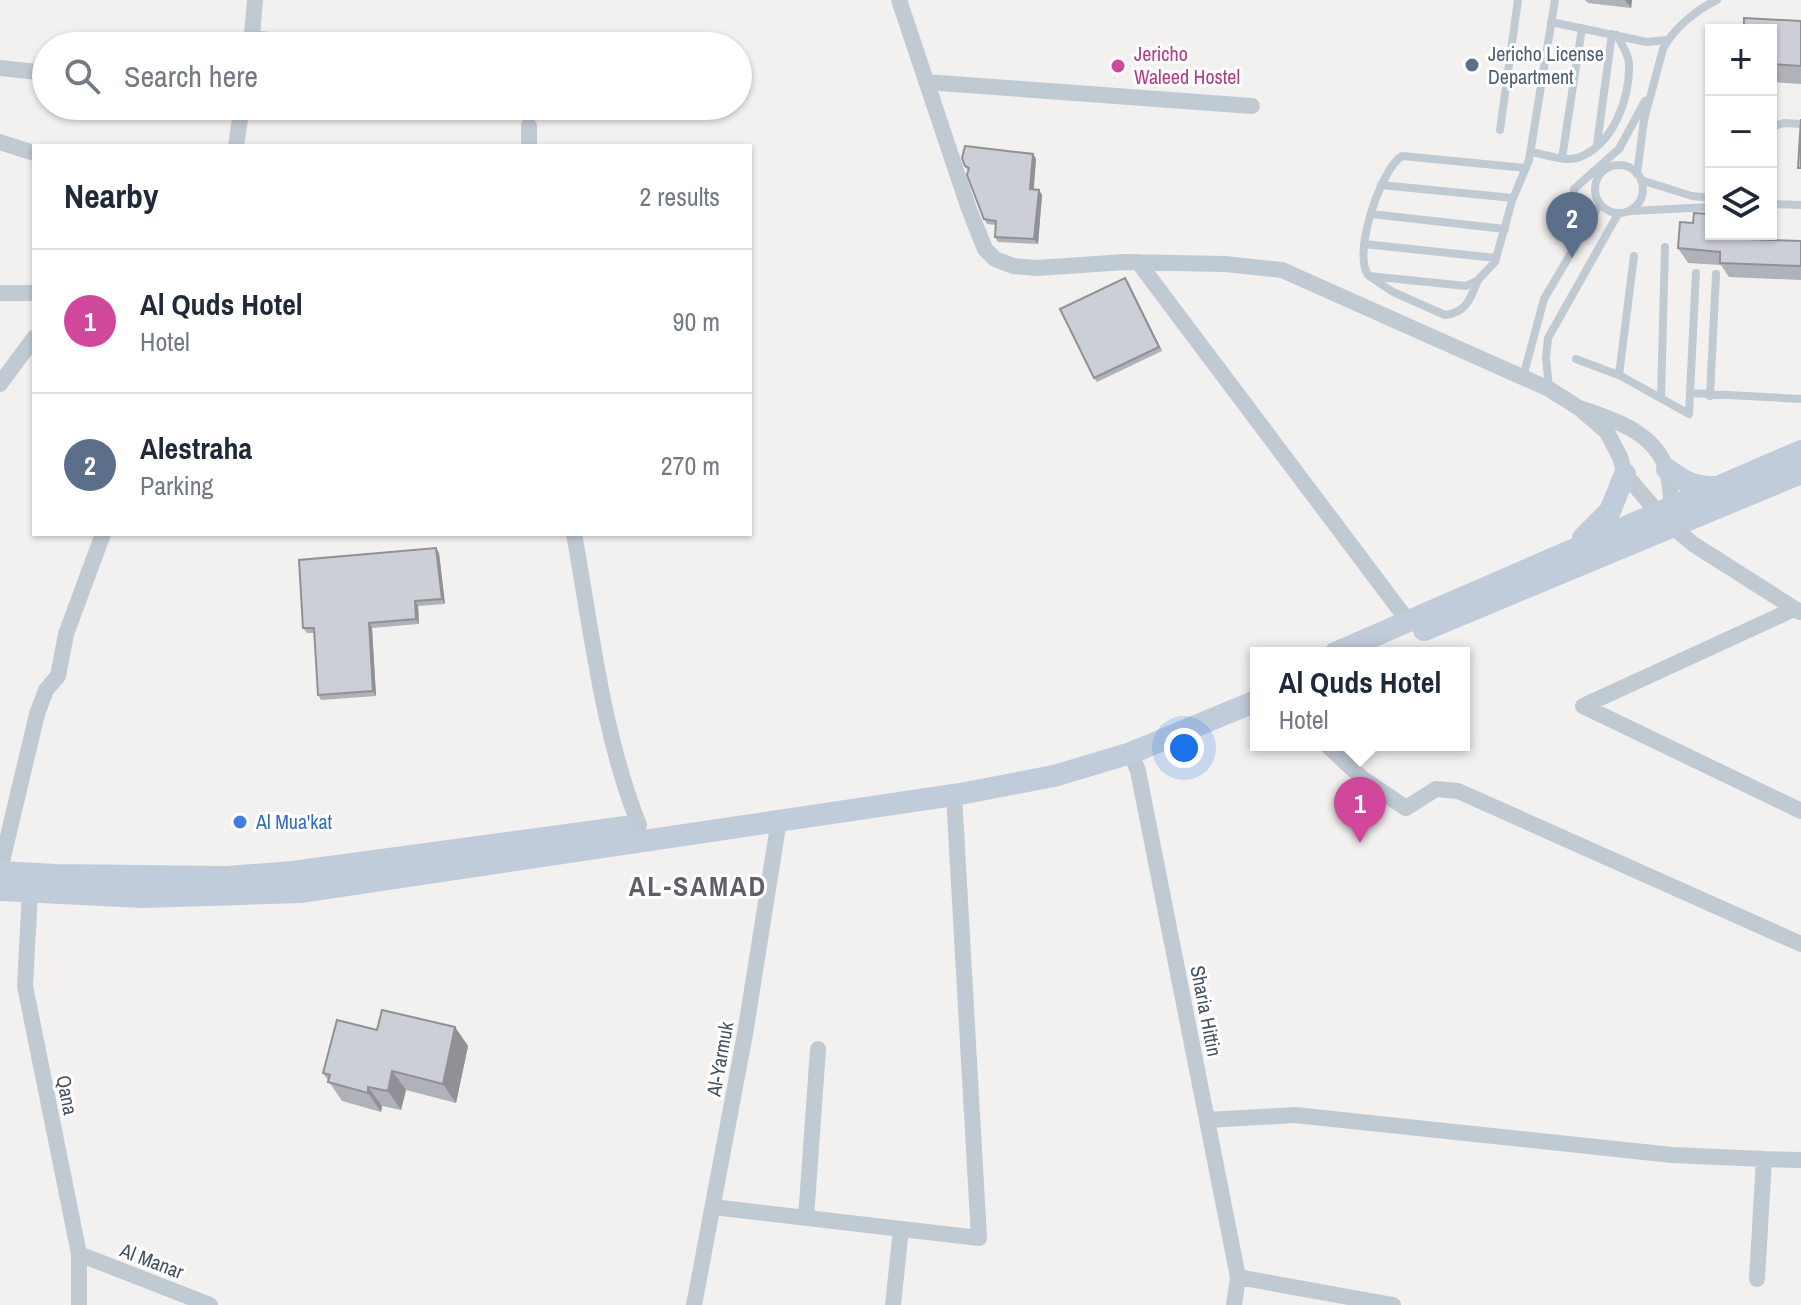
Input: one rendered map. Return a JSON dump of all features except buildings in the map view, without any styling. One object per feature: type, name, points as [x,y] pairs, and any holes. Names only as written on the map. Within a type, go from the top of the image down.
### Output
[{"type":"main road","points":[[1381,647],[1666,515],[1716,487],[1801,451]]},
{"type":"main road","points":[[1667,469],[1685,483],[1697,487],[1716,487]]},
{"type":"main road","points":[[1349,647],[1567,551],[1666,515],[1801,473]]},
{"type":"main road","points":[[1567,551],[1594,530],[1610,511],[1625,474]]},
{"type":"main road","points":[[0,871],[56,875],[227,877],[293,872],[957,780],[1032,765],[1139,735],[1250,689]]},
{"type":"main road","points":[[0,890],[142,897],[300,892],[954,795],[1054,776],[1131,753],[1250,703]]},
{"type":"street","points":[[253,32],[255,0]]},
{"type":"street","points":[[899,0],[969,209],[985,249],[995,259],[1013,266],[1037,268],[1138,262],[1225,264],[1282,270],[1549,389],[1579,408],[1607,432],[1625,474],[1693,544],[1798,611]]},
{"type":"street","points":[[0,68],[32,71]]},
{"type":"street","points":[[926,82],[1252,106]]},
{"type":"street","points":[[236,144],[240,120]]},
{"type":"street","points":[[529,126],[529,144]]},
{"type":"street","points":[[0,142],[32,152]]},
{"type":"street","points":[[1138,262],[1408,621]]},
{"type":"street","points":[[0,293],[32,293]]},
{"type":"street","points":[[0,384],[32,341]]},
{"type":"street","points":[[1579,408],[1621,421],[1648,441],[1667,469],[1666,515]]},
{"type":"street","points":[[0,871],[37,714],[46,690],[58,676],[66,634],[102,536]]},
{"type":"street","points":[[574,536],[604,710],[622,783],[639,825]]},
{"type":"street","points":[[1798,611],[1583,706],[1801,811]]},
{"type":"street","points":[[1333,751],[1363,779],[1406,808],[1436,789],[1458,791],[1801,944]]},
{"type":"street","name":"Sharia Hittin","points":[[1131,753],[1138,771],[1238,1277],[1234,1305]]},
{"type":"street","points":[[713,1207],[979,1238],[954,795]]},
{"type":"street","name":"Al-Yarmuk","points":[[694,1305],[745,1034],[779,820]]},
{"type":"street","name":"Qana","points":[[30,892],[25,986],[79,1254],[79,1305]]},
{"type":"street","points":[[806,1218],[818,1049]]},
{"type":"street","points":[[1207,1120],[1295,1115],[1672,1155],[1801,1160]]},
{"type":"street","points":[[1757,1279],[1764,1159]]},
{"type":"street","points":[[893,1305],[901,1229]]},
{"type":"street","name":"Al Manar","points":[[79,1254],[210,1305]]},
{"type":"street","points":[[1238,1277],[1393,1305]]},
{"type":"lane","points":[[1500,130],[1518,0]]},
{"type":"lane","points":[[1526,168],[1402,156],[1394,160],[1371,214],[1364,244],[1363,270],[1393,292],[1445,315],[1455,314],[1470,301],[1478,280],[1496,258],[1513,198],[1526,168],[1531,152],[1555,0]]},
{"type":"lane","points":[[1549,389],[1548,338],[1622,213],[1639,203],[1642,196],[1639,177],[1644,120],[1667,40],[1712,1]]},
{"type":"lane","points":[[1551,22],[1647,42],[1667,40]]},
{"type":"lane","points":[[1562,158],[1582,28]]},
{"type":"lane","points":[[1531,152],[1562,158],[1581,157],[1621,116],[1629,63],[1614,35]]},
{"type":"lane","points":[[1597,144],[1614,35]]},
{"type":"lane","points":[[1651,88],[1609,167],[1597,178],[1595,194],[1600,204],[1610,212],[1705,207]]},
{"type":"lane","points":[[1777,125],[1801,124]]},
{"type":"lane","points":[[1590,221],[1576,202],[1574,189],[1620,148]]},
{"type":"lane","points":[[1609,167],[1624,166],[1639,177],[1692,196],[1705,197]]},
{"type":"lane","points":[[1381,185],[1513,198]]},
{"type":"lane","points":[[1522,378],[1544,299],[1600,204]]},
{"type":"lane","points":[[1777,204],[1801,205]]},
{"type":"lane","points":[[1371,214],[1505,229]]},
{"type":"lane","points":[[1364,244],[1496,258]]},
{"type":"lane","points":[[1661,398],[1665,247]]},
{"type":"lane","points":[[1619,375],[1634,256]]},
{"type":"lane","points":[[1576,359],[1619,375],[1689,414],[1696,273]]},
{"type":"lane","points":[[1710,396],[1716,274]]},
{"type":"lane","points":[[1369,276],[1466,286],[1478,280]]},
{"type":"lane","points":[[1690,393],[1801,399]]},
{"type":"place","name":"Jericho License Department","points":[[1472,65]]},
{"type":"place","name":"Jericho Waleed Hostel","points":[[1118,66]]},
{"type":"place","name":"Alestraha","points":[[1572,258]]},
{"type":"place","name":"Al Mua'kat","points":[[240,822]]},
{"type":"place","name":"Al Quds Hotel","points":[[1360,843]]},
{"type":"district","name":"AL-SAMAD","points":[[698,886]]}]
